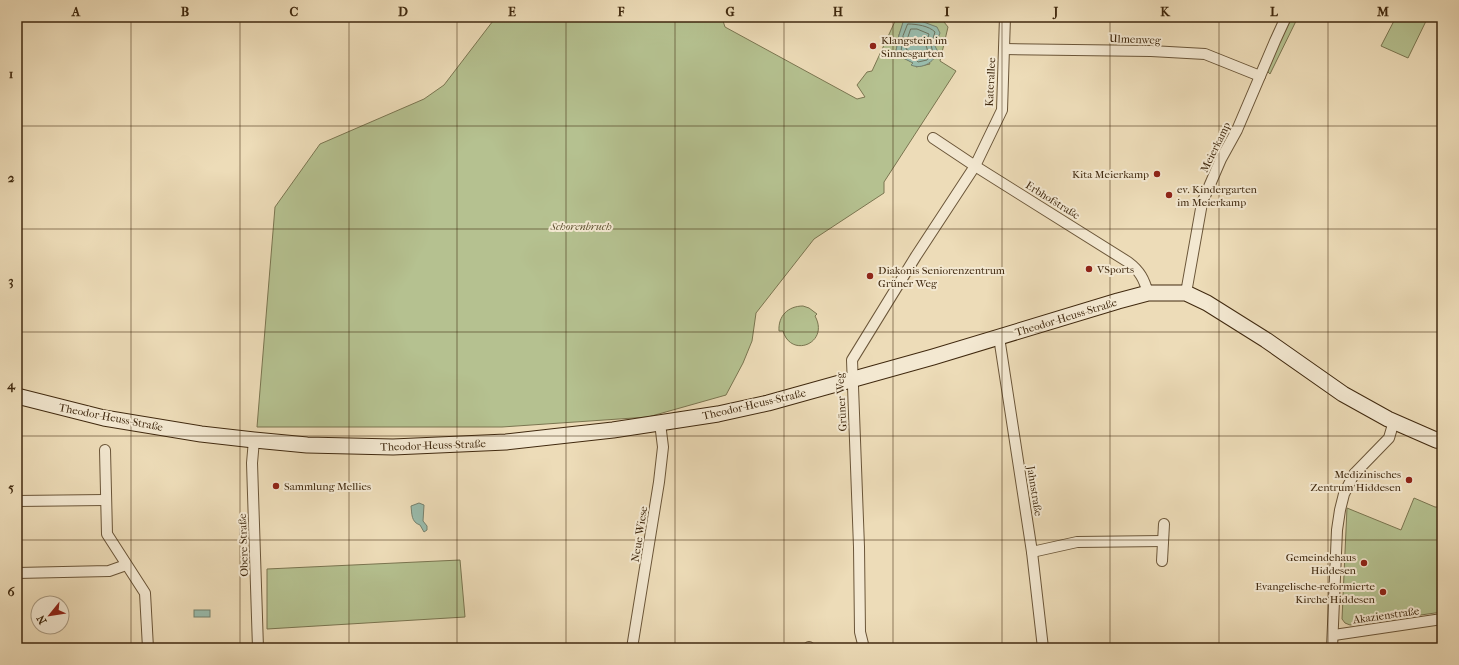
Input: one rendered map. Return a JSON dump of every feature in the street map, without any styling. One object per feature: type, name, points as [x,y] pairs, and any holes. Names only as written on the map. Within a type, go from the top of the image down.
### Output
[{"type":"main road","name":"Theodor-Heuss-Straße","points":[[17,396],[104,418],[201,434],[307,445],[431,446],[534,439],[660,423],[718,414],[768,403],[853,380],[1118,301],[1148,294],[1186,293],[1207,303],[1232,318],[1343,394],[1388,419],[1436,440],[1442,441]]},
{"type":"street","name":"Katerallee","points":[[975,166],[1002,110],[1004,17]]},
{"type":"street","name":"Meierkamp","points":[[1186,293],[1202,203],[1221,159],[1237,130],[1286,17]]},
{"type":"street","name":"Ulmenweg","points":[[1004,49],[1151,51],[1205,54],[1260,76]]},
{"type":"street","name":"Erbhofstraße","points":[[933,138],[1137,268],[1143,277],[1148,294]]},
{"type":"street","name":"Grüner Weg","points":[[864,648],[860,632],[859,547],[853,380],[851,373],[852,360],[908,269],[975,166]]},
{"type":"street","name":"Jahnstraße","points":[[999,337],[1032,552],[1043,648]]},
{"type":"street","points":[[1332,648],[1334,635],[1337,530],[1344,494],[1354,474],[1389,438],[1394,421]]},
{"type":"street","name":"Neue Wiese","points":[[632,648],[659,482],[663,447],[660,423]]},
{"type":"street","name":"Obere Straße","points":[[254,440],[252,463],[258,648]]},
{"type":"street","points":[[105,450],[107,534],[145,593],[148,648]]},
{"type":"street","points":[[17,501],[105,500]]},
{"type":"street","points":[[1162,561],[1164,524]]},
{"type":"street","points":[[1032,552],[1077,542],[1163,541]]},
{"type":"street","points":[[17,573],[108,572],[126,565]]},
{"type":"street","name":"Akazienstraße","points":[[1334,635],[1442,619]]},
{"type":"green space","name":"Schorenbruch","points":[[496,17],[717,17],[723,21],[725,27],[857,99],[865,97],[857,85],[867,72],[872,71],[897,17],[943,17],[944,22],[948,27],[940,61],[956,71],[884,182],[884,193],[814,239],[756,313],[752,341],[743,363],[726,395],[648,417],[502,427],[257,427],[275,207],[320,144],[424,99],[444,85]],"holes":[[[905,19],[930,64],[916,67],[914,63],[894,55]]]},
{"type":"green space","points":[[1292,17],[1298,17],[1270,74],[1267,68]]},
{"type":"green space","points":[[1396,17],[1428,17],[1408,58],[1381,46]]},
{"type":"green space","points":[[798,306],[809,308],[817,314],[815,316],[818,326],[817,334],[814,340],[801,346],[793,344],[787,340],[783,331],[779,331],[779,326],[782,316],[785,313]]},
{"type":"green space","points":[[1414,498],[1435,507],[1438,507],[1440,503],[1442,504],[1442,612],[1350,625],[1345,623],[1342,619],[1347,508],[1401,530]]},
{"type":"green space","points":[[460,560],[465,617],[267,629],[267,569]]},
{"type":"water","points":[[904,19],[918,20],[937,27],[940,33],[935,46],[938,52],[931,62],[923,66],[915,66],[911,65],[913,63],[894,55]]},
{"type":"water","points":[[419,503],[424,505],[423,521],[427,526],[427,530],[424,532],[420,525],[413,520],[412,515],[411,506]]},
{"type":"water","points":[[194,610],[210,610],[210,617],[194,617]]},
{"type":"place","name":"Klangstein im Sinnesgarten","points":[[873,46]]},
{"type":"place","name":"Kita Meierkamp","points":[[1157,174]]},
{"type":"place","name":"ev. Kindergarten im Meierkamp","points":[[1169,195]]},
{"type":"place","name":"VSports","points":[[1089,269]]},
{"type":"place","name":"Diakonis Seniorenzentrum Grüner Weg","points":[[870,276]]},
{"type":"place","name":"Medizinisches Zentrum Hiddesen","points":[[1409,480]]},
{"type":"place","name":"Sammlung Mellies","points":[[276,486]]},
{"type":"place","name":"Gemeindehaus Hiddesen","points":[[1364,563]]},
{"type":"place","name":"Evangelische-reformierte Kirche Hiddesen","points":[[1383,592]]}]
